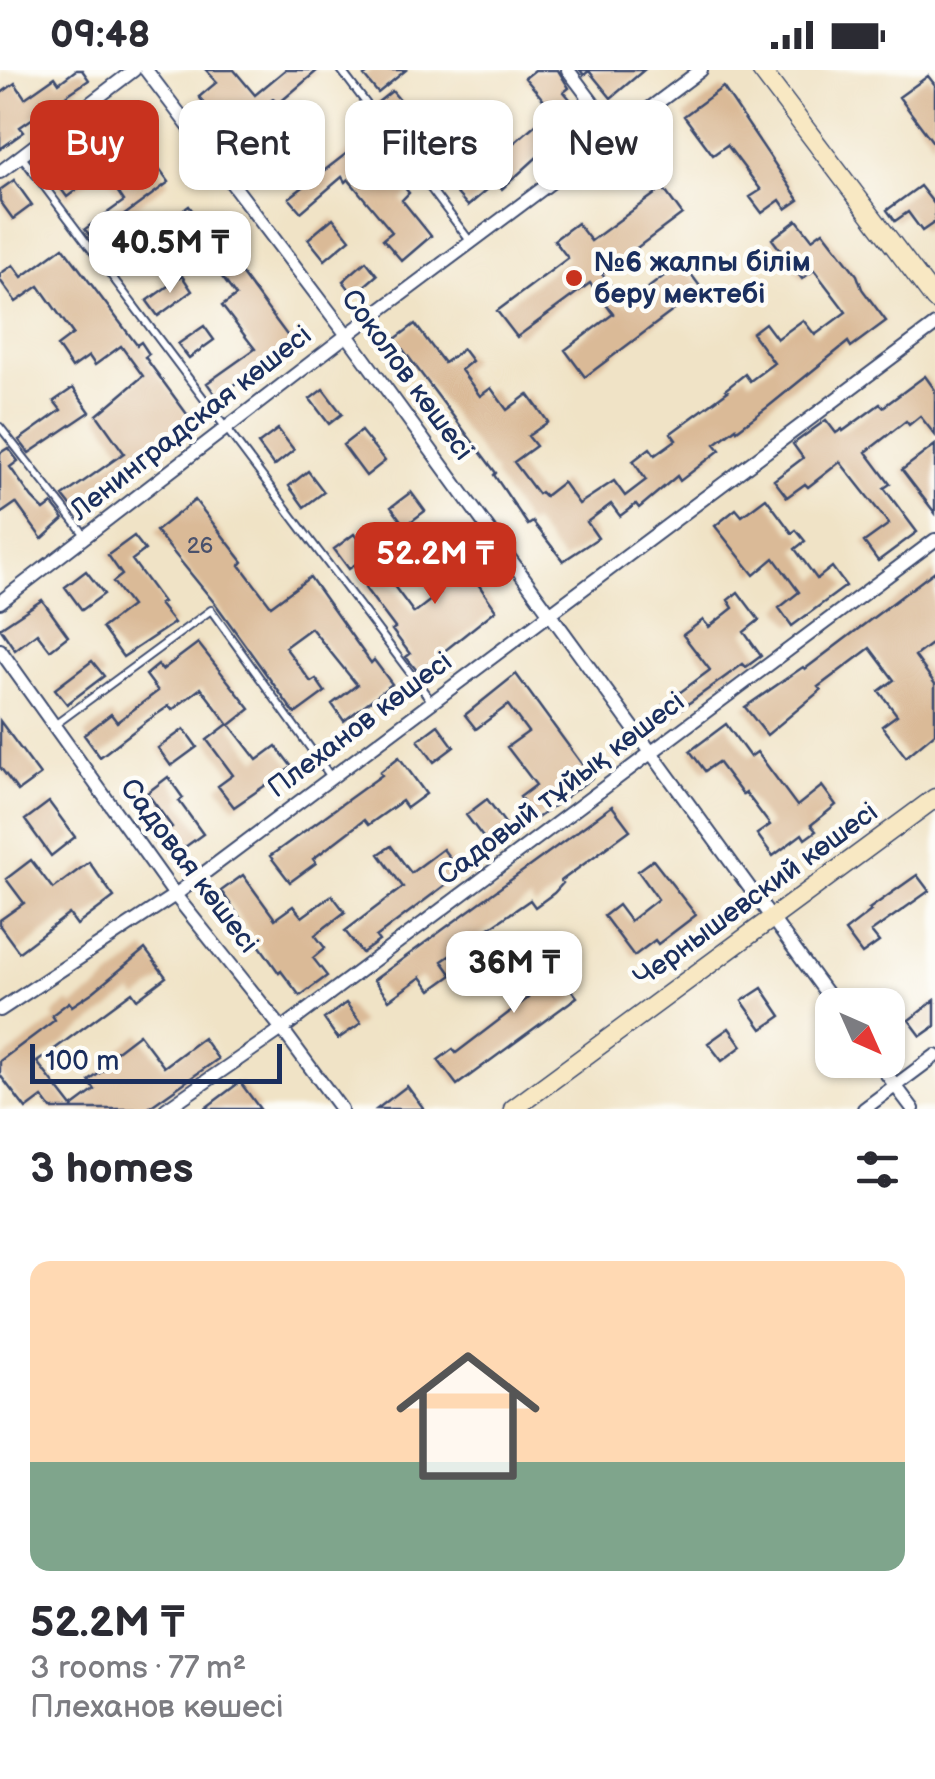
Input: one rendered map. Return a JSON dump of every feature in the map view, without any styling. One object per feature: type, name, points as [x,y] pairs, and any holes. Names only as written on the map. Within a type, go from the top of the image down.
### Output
[{"type":"street","points":[[0,172],[134,70]]},
{"type":"street","name":"Соколов көшесі","points":[[146,70],[347,334],[821,988]]},
{"type":"street","points":[[568,70],[590,100]]},
{"type":"street","name":"Ленинградская көшесі","points":[[661,100],[701,70]]},
{"type":"street","points":[[761,70],[935,300]]},
{"type":"street","name":"Ленинградская көшесі","points":[[0,602],[541,190]]},
{"type":"street","name":"Плеханов көшесі","points":[[0,1010],[176,895],[935,325]]},
{"type":"street","name":"Садовый тұйық көшесі","points":[[166,1109],[282,1029],[935,540]]},
{"type":"street","name":"Садовая көшесі","points":[[0,650],[176,895],[341,1109]]},
{"type":"street","name":"Чернышевский көшесі","points":[[513,1109],[935,798]]},
{"type":"street","points":[[864,1109],[935,1056]]},
{"type":"street","points":[[890,1078],[913,1109]]},
{"type":"lane","points":[[342,70],[471,242]]},
{"type":"lane","points":[[21,156],[432,702]]},
{"type":"lane","points":[[0,427],[86,536]]},
{"type":"lane","points":[[54,726],[211,610],[332,778]]},
{"type":"building","points":[[76,70],[82,70],[89,80],[60,100],[30,100],[30,120],[20,127],[24,132],[0,149],[0,94],[15,83],[25,98],[55,77],[59,83]]},
{"type":"building","points":[[206,70],[234,70],[255,95],[285,70],[318,70],[283,100],[202,100],[199,97],[217,82]]},
{"type":"building","points":[[372,70],[406,70],[378,93],[364,76]]},
{"type":"building","points":[[535,70],[558,70],[569,88],[564,92],[571,100],[544,100],[525,78]]},
{"type":"building","points":[[580,70],[644,70],[611,98],[589,71],[584,75]]},
{"type":"building","points":[[928,76],[935,85],[935,145],[899,97]]},
{"type":"building","points":[[723,87],[799,200],[786,209],[780,200],[762,213],[750,197],[761,190],[727,145],[713,155],[684,116]]},
{"type":"building","points":[[392,91],[400,100],[381,100]]},
{"type":"building","points":[[533,126],[533,161],[513,179],[513,144]]},
{"type":"building","points":[[345,155],[345,182],[342,177],[301,212],[289,198],[299,190],[325,190],[325,170]]},
{"type":"building","points":[[159,168],[169,182],[159,189]]},
{"type":"building","points":[[14,180],[32,205],[13,219],[0,201],[0,190]]},
{"type":"building","points":[[920,186],[935,205],[935,222],[922,231],[908,212],[895,221],[887,210]]},
{"type":"building","points":[[117,190],[158,190],[92,239],[85,229],[124,201]]},
{"type":"building","points":[[357,190],[407,190],[409,193],[402,200],[431,236],[402,261],[383,239],[392,232]]},
{"type":"building","points":[[454,190],[487,190],[468,206]]},
{"type":"building","name":"№6 жалпы білім беру мектебі","points":[[664,190],[682,214],[602,274],[626,305],[682,262],[702,289],[585,377],[565,350],[613,314],[590,283],[517,337],[497,311],[568,258],[554,240],[577,223],[591,241]]},
{"type":"building","points":[[189,206],[201,222],[176,240],[164,224]]},
{"type":"building","points":[[333,218],[350,239],[325,260],[308,239]]},
{"type":"building","points":[[797,220],[812,239],[823,231],[886,321],[851,347],[848,342],[715,444],[720,450],[680,481],[677,476],[639,508],[636,504],[620,516],[611,504],[587,522],[598,538],[563,561],[533,522],[528,525],[496,473],[395,339],[415,324],[444,363],[463,349],[472,361],[461,370],[480,396],[491,388],[507,410],[528,394],[548,422],[528,436],[536,446],[514,462],[538,494],[545,496],[563,482],[579,504],[614,481],[625,496],[646,480],[633,461],[650,448],[655,455],[676,440],[671,433],[745,374],[750,381],[774,363],[752,333],[765,323],[777,339],[803,320],[815,335],[846,312],[814,270],[802,279],[772,239]]},
{"type":"building","points":[[63,247],[137,345],[141,342],[149,354],[145,357],[192,421],[115,476],[75,511],[63,496],[124,453],[97,415],[143,376],[121,346],[95,365],[89,356],[72,368],[57,346],[73,334],[39,286],[16,302],[0,280],[0,274],[13,265],[22,277]]},
{"type":"building","points":[[222,254],[232,268],[235,265],[292,342],[217,397],[207,383],[255,349],[222,306],[236,296],[211,262]]},
{"type":"building","points":[[366,261],[377,275],[354,295],[343,281]]},
{"type":"building","points":[[182,276],[192,291],[158,316],[147,301]]},
{"type":"building","points":[[204,326],[214,340],[189,358],[178,344]]},
{"type":"building","points":[[925,376],[935,390],[935,435],[920,416],[909,425],[906,421],[866,452],[890,484],[884,488],[917,532],[878,561],[864,542],[889,524],[840,462],[808,487],[805,484],[787,497],[774,480],[803,458],[793,444],[826,420],[836,433],[843,431]]},
{"type":"building","points":[[73,388],[90,412],[29,453],[19,440],[61,410],[54,401]]},
{"type":"building","points":[[323,389],[342,414],[329,424],[310,399]]},
{"type":"building","points":[[278,429],[294,450],[274,466],[258,444]]},
{"type":"building","points":[[361,431],[385,461],[366,476],[343,445]]},
{"type":"building","points":[[935,445],[935,513],[902,470]]},
{"type":"building","points":[[8,448],[18,461],[10,467],[32,498],[44,510],[52,504],[64,519],[42,539],[16,503],[0,514],[0,453]]},
{"type":"building","points":[[308,471],[324,492],[304,507],[289,486]]},
{"type":"building","points":[[411,492],[425,511],[405,526],[391,507]]},
{"type":"building","points":[[766,498],[792,533],[796,530],[805,541],[795,549],[817,579],[832,567],[846,586],[792,626],[779,608],[799,592],[774,558],[754,575],[715,526],[736,509],[742,516]]},
{"type":"building","points":[[195,500],[271,606],[310,577],[371,663],[374,660],[392,684],[344,721],[332,704],[357,685],[311,628],[285,647],[311,682],[316,679],[325,692],[295,714],[217,606],[156,531]]},
{"type":"building","points":[[443,533],[496,610],[418,672],[406,657],[410,654],[392,630],[395,628],[365,588],[385,574],[414,613],[440,593],[437,590],[446,583],[421,549]]},
{"type":"building","points":[[354,534],[369,554],[349,569],[334,549]]},
{"type":"building","points":[[134,536],[145,550],[132,560],[174,623],[123,657],[102,628],[131,606],[113,582],[122,575],[108,555]]},
{"type":"building","points":[[86,571],[104,594],[82,610],[65,587]]},
{"type":"building","points":[[935,571],[935,641],[915,656],[935,684],[935,733],[906,757],[882,726],[897,715],[879,691],[894,680],[870,648],[818,687],[821,690],[767,735],[745,707],[805,669]]},
{"type":"building","points":[[738,592],[759,620],[744,632],[761,656],[746,667],[743,664],[667,719],[659,708],[710,670],[683,635],[703,620],[709,627],[733,608],[728,600]]},
{"type":"building","points":[[42,600],[68,636],[50,650],[37,633],[15,650],[0,628]]},
{"type":"building","points":[[198,643],[250,709],[230,725],[257,760],[276,746],[292,767],[234,807],[218,786],[233,775],[207,740],[228,724],[201,688],[172,710],[169,706],[147,721],[100,757],[84,735],[111,714],[117,722],[158,691],[146,675],[158,665],[162,670]]},
{"type":"building","points":[[92,661],[104,676],[67,704],[55,689]]},
{"type":"building","points":[[516,674],[592,778],[536,819],[520,797],[536,785],[507,747],[528,732],[508,705],[476,729],[465,715]]},
{"type":"building","points":[[0,721],[40,775],[18,791],[0,767]]},
{"type":"building","points":[[726,724],[750,757],[757,752],[797,806],[822,786],[836,805],[811,825],[816,831],[805,839],[802,834],[773,856],[757,834],[770,825],[746,793],[743,795],[718,762],[705,771],[690,751]]},
{"type":"building","points":[[438,725],[454,747],[434,762],[418,740]]},
{"type":"building","points":[[184,729],[197,747],[171,766],[158,748]]},
{"type":"building","points":[[399,757],[426,794],[407,808],[402,801],[368,825],[364,820],[290,882],[270,856],[382,775],[380,772]]},
{"type":"building","points":[[168,777],[183,798],[179,801],[203,834],[174,855],[160,836],[172,827],[147,793]]},
{"type":"building","points":[[487,799],[513,834],[492,849],[466,815]]},
{"type":"building","points":[[49,802],[75,837],[51,856],[25,820]]},
{"type":"building","points":[[612,806],[630,830],[561,881],[554,893],[535,907],[530,900],[442,961],[452,975],[431,990],[421,977],[389,1000],[374,980]]},
{"type":"building","points":[[391,846],[411,873],[443,849],[461,873],[376,937],[379,941],[362,953],[345,931],[403,887],[379,854]]},
{"type":"building","points":[[31,860],[53,889],[89,862],[114,897],[77,925],[69,914],[19,952],[0,926],[0,920],[24,903],[6,879]]},
{"type":"building","points":[[653,860],[696,915],[658,944],[655,940],[634,956],[604,916],[618,905],[630,921],[658,899],[638,871]]},
{"type":"building","points":[[243,875],[275,919],[293,906],[302,917],[332,895],[345,912],[315,935],[325,948],[313,958],[327,976],[300,996],[221,891]]},
{"type":"building","points":[[917,875],[929,891],[871,932],[879,942],[862,954],[845,931]]},
{"type":"building","points":[[537,946],[577,997],[457,1085],[438,1060],[453,1049],[456,1053],[528,998],[507,970]]},
{"type":"building","points":[[145,949],[166,977],[137,999],[132,992],[37,1062],[72,1107],[95,1090],[89,1081],[105,1069],[101,1063],[139,1034],[164,1067],[203,1038],[218,1059],[147,1109],[51,1109],[42,1097],[26,1109],[0,1075],[0,1061],[55,1020],[52,1015],[69,1002],[72,1006],[93,992]]},
{"type":"building","points":[[762,988],[781,1016],[762,1029],[742,1001]]},
{"type":"building","points":[[935,1000],[935,1026],[921,1036],[909,1020]]},
{"type":"building","points":[[346,1003],[361,1023],[338,1039],[324,1019]]},
{"type":"building","points":[[729,1028],[742,1046],[722,1061],[708,1043]]},
{"type":"building","points":[[240,1082],[260,1109],[204,1109]]},
{"type":"building","points":[[407,1086],[424,1109],[377,1109]]},
{"type":"place","name":"№6 жалпы білім беру мектебі","points":[[574,278]]}]
